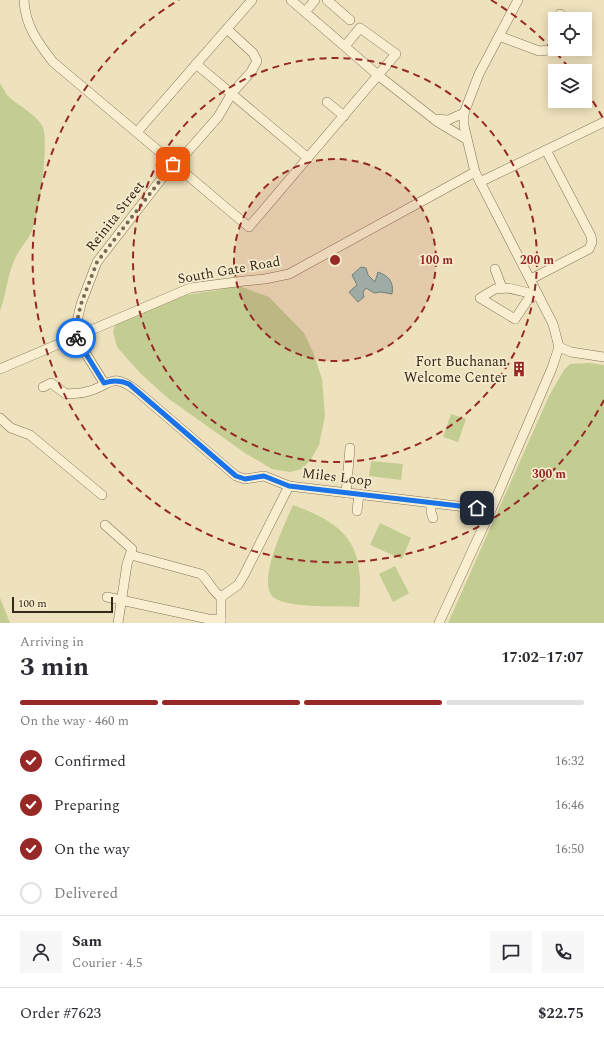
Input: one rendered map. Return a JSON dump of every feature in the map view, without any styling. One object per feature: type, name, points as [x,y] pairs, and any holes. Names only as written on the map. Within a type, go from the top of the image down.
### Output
[{"type":"street","points":[[24,0],[24,10],[32,34],[53,62],[249,227],[379,76],[396,54],[360,28],[345,46]]},
{"type":"street","points":[[137,132],[252,0]]},
{"type":"street","points":[[291,0],[379,76],[434,119],[467,140]]},
{"type":"street","points":[[305,12],[315,0]]},
{"type":"street","points":[[327,0],[350,20]]},
{"type":"street","points":[[439,623],[491,510],[552,368],[559,347],[553,324],[475,172],[467,140],[464,113],[479,74],[518,0]]},
{"type":"street","name":"Reinita Street","points":[[75,336],[81,304],[97,262],[174,165],[218,117],[232,94],[251,72],[257,62],[253,53],[227,29]]},
{"type":"street","points":[[499,36],[539,51],[548,50]]},
{"type":"street","points":[[196,64],[308,158]]},
{"type":"street","points":[[327,102],[344,116]]},
{"type":"street","points":[[434,119],[448,120],[464,113]]},
{"type":"street","points":[[480,182],[604,122]]},
{"type":"street","points":[[530,279],[589,249],[592,242],[591,236],[546,150]]},
{"type":"street","name":"South Gate Road","points":[[0,369],[190,288],[244,280],[265,280],[289,274],[475,172]]},
{"type":"street","points":[[496,269],[502,288]]},
{"type":"street","points":[[495,288],[508,288],[538,295],[529,298],[515,319],[480,298],[495,288]]},
{"type":"street","points":[[75,336],[104,383]]},
{"type":"street","points":[[559,347],[571,352],[604,357]]},
{"type":"street","points":[[43,387],[52,383],[66,394],[86,392],[111,380],[129,384],[236,476],[245,479],[264,476],[289,486]]},
{"type":"street","points":[[0,418],[11,428],[30,434],[102,495]]},
{"type":"street","points":[[346,492],[350,448]]},
{"type":"street","name":"Miles Loop","points":[[221,597],[238,585],[289,486],[491,510]]},
{"type":"street","points":[[357,511],[359,494]]},
{"type":"street","points":[[431,503],[433,518]]},
{"type":"street","points":[[105,525],[132,549],[127,564],[118,623]]},
{"type":"street","points":[[107,597],[221,621],[221,597],[214,592],[209,582],[201,574],[131,555]]},
{"type":"green space","points":[[0,83],[8,96],[33,115],[41,124],[45,136],[45,148],[40,197],[34,225],[29,237],[14,261],[0,311]]},
{"type":"green space","points":[[237,285],[269,297],[304,333],[313,352],[322,379],[325,416],[319,445],[311,459],[302,469],[290,472],[272,469],[245,453],[169,399],[142,375],[117,347],[113,332],[116,322],[186,295],[219,290]]},
{"type":"green space","points":[[590,363],[604,365],[604,623],[448,623],[549,396],[564,370],[570,364]]},
{"type":"green space","points":[[451,414],[466,419],[458,442],[443,437]]},
{"type":"green space","points":[[371,461],[403,464],[401,480],[369,476]]},
{"type":"green space","points":[[293,505],[328,521],[340,530],[349,541],[356,554],[359,569],[359,607],[293,604],[276,599],[270,592],[268,582],[269,568],[278,539]]},
{"type":"green space","points":[[380,523],[411,538],[402,559],[370,545]]},
{"type":"green space","points":[[395,566],[409,593],[393,602],[379,574]]},
{"type":"green space","points":[[0,598],[10,623],[0,623]]},
{"type":"water","points":[[361,267],[366,268],[368,275],[375,282],[378,272],[385,275],[390,280],[392,294],[381,292],[374,293],[366,288],[363,292],[364,297],[358,302],[349,292],[357,285],[352,275]]},
{"type":"way so far","points":[[76,338],[75,330],[81,304],[97,262],[173,164]]},
{"type":"place","name":"Fort Buchanan Welcome Center","points":[[519,369]]},
{"type":"route","points":[[76,338],[104,383],[111,380],[129,384],[236,476],[245,479],[264,476],[273,478],[289,486],[477,508]]}]
